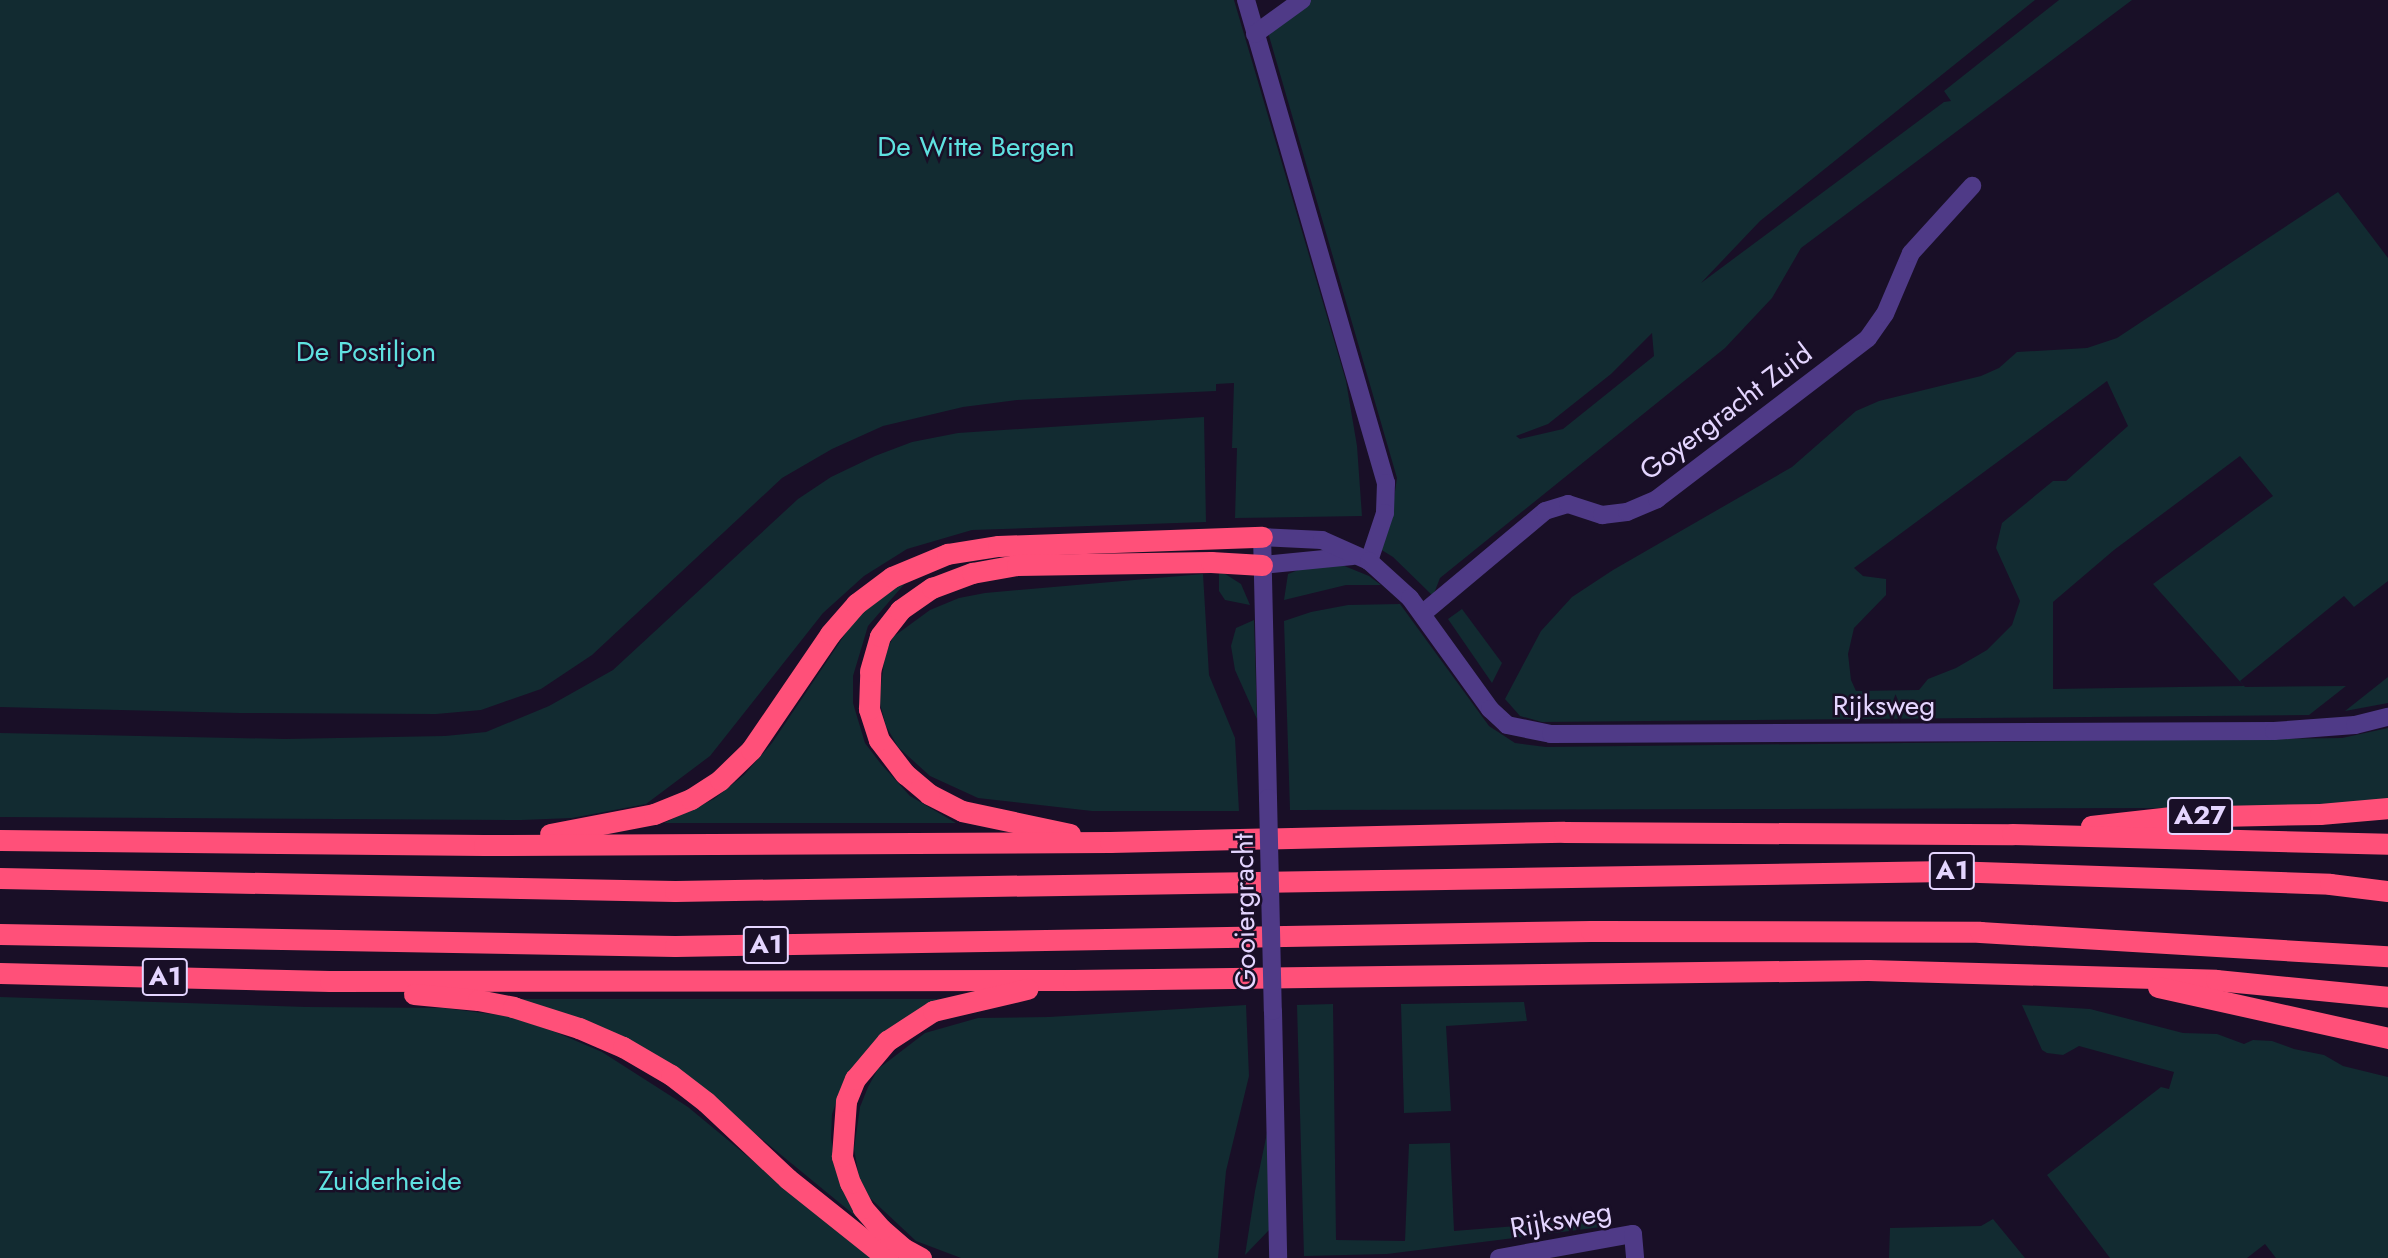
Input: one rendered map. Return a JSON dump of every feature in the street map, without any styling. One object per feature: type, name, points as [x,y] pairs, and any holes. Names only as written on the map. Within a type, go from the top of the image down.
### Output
[{"type":"highway","name":"A1","points":[[484,845],[620,822],[654,814],[691,799],[720,780],[751,750],[830,634],[856,604],[892,577],[947,554],[1055,542],[1262,537]]},
{"type":"highway","name":"A1","points":[[1110,842],[962,811],[929,794],[905,774],[879,740],[869,709],[870,671],[880,636],[900,610],[932,588],[972,573],[1017,565],[1211,562],[1262,565]]},
{"type":"highway","name":"A27","points":[[2012,834],[2171,817],[2320,814],[2388,808]]},
{"type":"highway","name":"A1","points":[[0,840],[484,845],[1110,842],[1564,832],[2012,834],[2388,844]]},
{"type":"highway","name":"A1","points":[[0,877],[675,891],[1948,871],[2330,884],[2388,891]]},
{"type":"highway","name":"A1","points":[[0,934],[675,946],[1591,931],[1980,932],[2388,956]]},
{"type":"highway","name":"A1","points":[[0,973],[330,981],[1073,980],[1854,970],[2216,980],[2388,997]]},
{"type":"highway","name":"A1","points":[[2105,976],[2388,1038]]},
{"type":"highway","name":"A1","points":[[920,1258],[903,1248],[881,1229],[863,1208],[850,1183],[842,1156],[843,1120],[846,1101],[855,1079],[887,1041],[933,1011],[1073,980]]},
{"type":"highway","name":"A1","points":[[330,981],[374,991],[478,1000],[513,1007],[579,1028],[623,1047],[671,1075],[706,1102],[788,1179],[887,1258]]},
{"type":"street","points":[[1246,0],[1386,483],[1385,513],[1363,558]]},
{"type":"street","points":[[1255,34],[1302,0]]},
{"type":"street","name":"Goyergracht Zuid","points":[[1426,619],[1545,511],[1568,504],[1602,515],[1627,512],[1657,499],[1868,338],[1885,314],[1912,253],[1972,186]]},
{"type":"street","points":[[1262,537],[1322,540],[1363,558],[1410,598],[1426,619]]},
{"type":"street","name":"Gooiergracht","points":[[1262,537],[1279,1258]]},
{"type":"street","points":[[1262,565],[1363,558]]},
{"type":"street","name":"Rijksweg","points":[[1426,619],[1464,677],[1507,725],[1551,734],[2274,731],[2355,725],[2388,716]]},
{"type":"street","name":"Rijksweg","points":[[1499,1258],[1633,1234],[1635,1258]]},
{"type":"green space","name":"De Postiljon","points":[[0,0],[1234,0],[1346,381],[1357,446],[1362,516],[1235,518],[1237,448],[1232,448],[1234,383],[1216,384],[1216,391],[1017,400],[963,407],[883,426],[832,449],[782,478],[592,655],[541,689],[481,710],[436,714],[240,713],[0,707]]},
{"type":"green space","points":[[1287,0],[2035,0],[1760,221],[1701,283],[1944,102],[1951,101],[1944,91],[2059,0],[2132,0],[1801,248],[1772,298],[1725,348],[1440,578],[1433,596],[1393,557],[1380,549],[1391,518],[1397,478],[1267,29],[1292,17]],"holes":[[[1652,333],[1654,356],[1563,429],[1520,439],[1516,436],[1548,424],[1611,374]]]},
{"type":"green space","points":[[2338,192],[2388,258],[2388,581],[2354,607],[2344,596],[2240,681],[2245,687],[2346,686],[2309,715],[1542,722],[1520,716],[1505,699],[1541,631],[1572,597],[1613,570],[1792,467],[1856,411],[1879,401],[1981,376],[1999,368],[2017,352],[2087,348],[2117,338]],"holes":[[[2107,381],[2128,426],[2066,481],[2053,481],[2002,523],[1996,548],[2020,601],[2012,625],[1987,650],[1956,668],[1928,679],[1919,690],[1856,691],[1851,680],[1848,654],[1854,628],[1886,595],[1886,579],[1863,576],[1854,568]],[[2240,456],[2273,496],[2153,584],[2244,686],[2053,689],[2053,602],[2114,550]]]},
{"type":"green space","points":[[1204,417],[1206,522],[972,530],[907,549],[864,576],[823,613],[710,756],[646,804],[572,818],[521,820],[0,817],[0,733],[285,739],[445,736],[486,732],[549,706],[613,670],[798,499],[831,477],[875,456],[912,442],[958,433]]},
{"type":"green space","points":[[1342,565],[1369,576],[1381,585],[1346,585],[1284,600],[1288,574],[1306,567]]},
{"type":"green space","points":[[1219,570],[1241,584],[1250,605],[1225,600],[1219,591]]},
{"type":"green space","points":[[1203,574],[1209,675],[1235,738],[1239,811],[1092,811],[978,798],[930,776],[898,747],[886,726],[879,700],[885,655],[893,637],[930,610],[959,598],[985,593]]},
{"type":"green space","points":[[907,581],[868,626],[853,676],[853,703],[865,743],[881,764],[910,796],[956,823],[664,823],[714,799],[744,775],[772,743],[856,618],[878,596]]},
{"type":"green space","points":[[1400,604],[1489,726],[1515,743],[1546,747],[2342,738],[2388,728],[2388,802],[2196,808],[1290,810],[1284,621],[1311,612],[1348,605]]},
{"type":"green space","points":[[1462,609],[1502,663],[1492,683],[1448,619]]},
{"type":"green space","points":[[1254,620],[1257,719],[1235,670],[1231,646],[1236,628]]},
{"type":"green space","points":[[2388,677],[2388,703],[2345,711]]},
{"type":"green space","name":"Zuiderheide","points":[[0,997],[306,1007],[444,1008],[507,1016],[553,1031],[602,1052],[688,1107],[870,1258],[0,1258]]},
{"type":"green space","points":[[509,999],[952,999],[841,1090],[832,1114],[831,1138],[836,1168],[864,1223],[696,1085]]},
{"type":"green space","points":[[1524,1002],[1527,1021],[1446,1026],[1451,1111],[1404,1113],[1401,1004]]},
{"type":"green space","points":[[1333,1004],[1336,1240],[1405,1241],[1409,1144],[1450,1143],[1454,1231],[1607,1219],[1609,1226],[1387,1254],[1304,1256],[1297,1005]]},
{"type":"green space","points":[[1246,1005],[1249,1076],[1226,1171],[1218,1258],[961,1258],[916,1241],[870,1198],[859,1177],[854,1149],[860,1107],[868,1087],[878,1069],[925,1033],[978,1018],[1049,1017]]},
{"type":"green space","points":[[2022,1005],[2090,1009],[2183,1033],[2217,1034],[2244,1044],[2253,1040],[2272,1041],[2324,1055],[2343,1066],[2388,1077],[2388,1258],[2276,1258],[2265,1244],[2247,1258],[2110,1258],[2047,1175],[2161,1087],[2169,1089],[2174,1072],[2079,1046],[2063,1055],[2047,1053],[2042,1050]]},
{"type":"green space","points":[[1268,1128],[1271,1228],[1245,1255],[1255,1191]]},
{"type":"green space","points":[[1993,1219],[2025,1258],[1889,1258],[1890,1228],[1981,1226]]},
{"type":"park label","name":"De Witte Bergen","points":[[976,147]]}]
